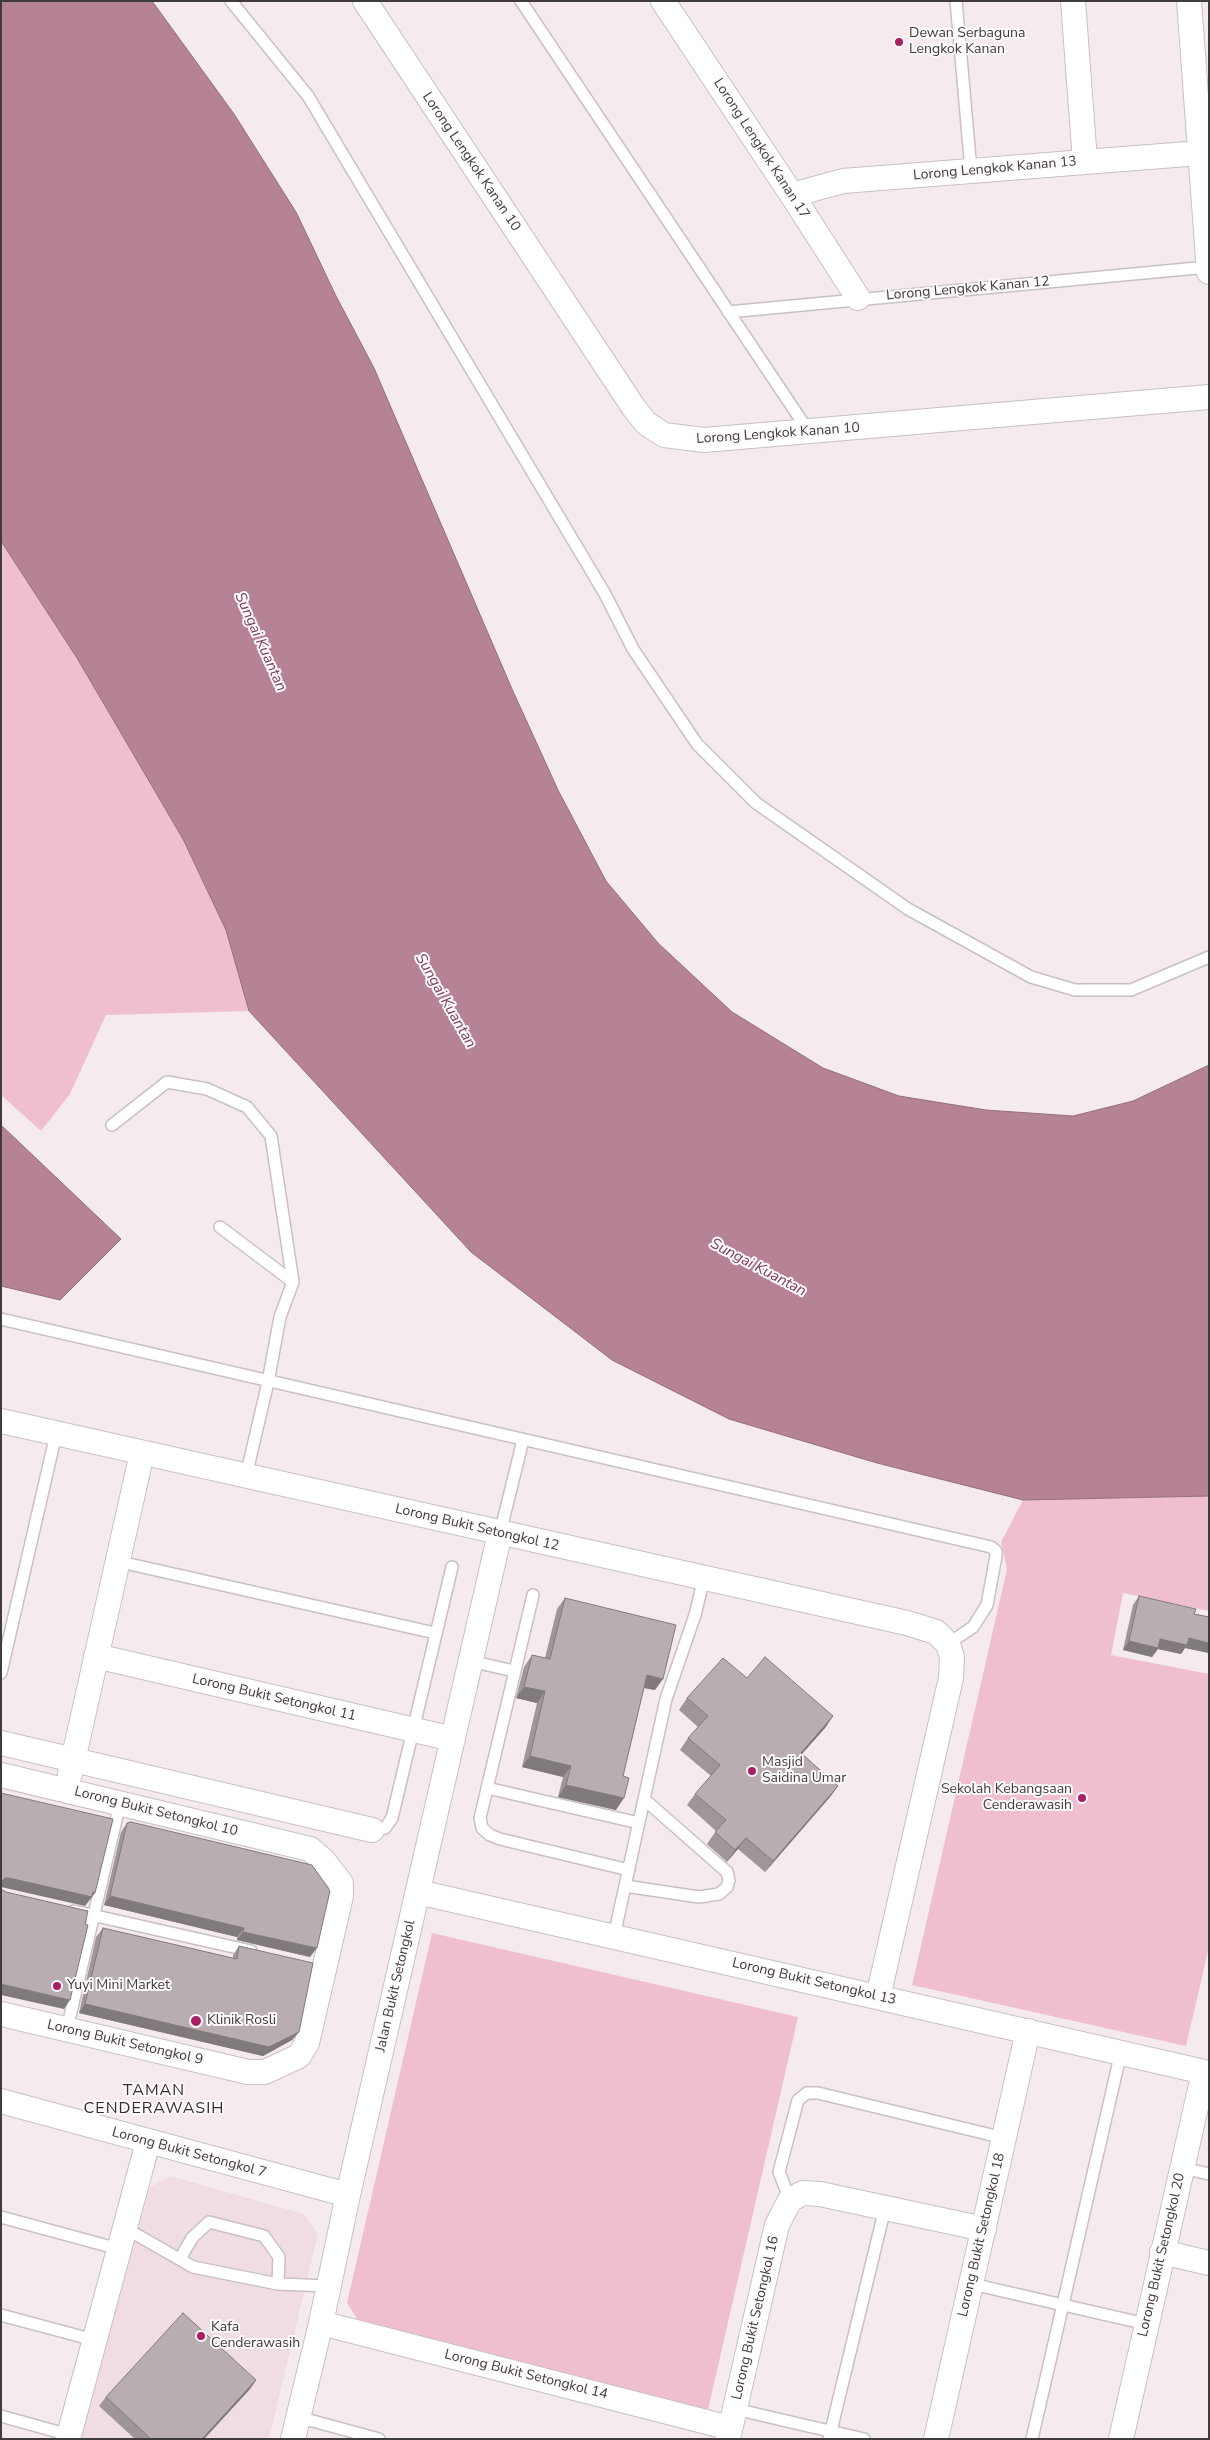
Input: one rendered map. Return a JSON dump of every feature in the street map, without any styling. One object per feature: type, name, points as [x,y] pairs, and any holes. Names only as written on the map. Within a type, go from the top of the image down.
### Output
[{"type":"street","name":"Lorong Lengkok Kanan 10","points":[[365,1],[646,423],[664,435],[704,440],[809,433],[1209,397]]},
{"type":"street","name":"Lorong Lengkok Kanan 17","points":[[663,1],[858,298]]},
{"type":"street","points":[[1073,1],[1085,162]]},
{"type":"street","points":[[1188,1],[1200,33],[1200,153],[1209,272]]},
{"type":"street","name":"Lorong Lengkok Kanan 13","points":[[792,195],[843,182],[971,170],[1200,153]]},
{"type":"street","name":"Lorong Bukit Setongkol 12","points":[[1,1422],[907,1623],[936,1632],[948,1644]]},
{"type":"street","points":[[66,1790],[116,1561],[142,1453]]},
{"type":"street","name":"Jalan Bukit Setongkol","points":[[295,2428],[321,2323],[348,2194],[500,1533]]},
{"type":"street","points":[[878,1997],[952,1678],[952,1657],[948,1644]]},
{"type":"street","name":"Lorong Bukit Setongkol 11","points":[[96,1656],[453,1739]]},
{"type":"street","points":[[1,1743],[372,1830]]},
{"type":"street","name":"Lorong Bukit Setongkol 10","points":[[1,1774],[310,1850],[323,1860],[341,1883],[341,1896],[318,1967],[307,2044],[299,2056],[265,2072],[248,2072]]},
{"type":"street","name":"Lorong Bukit Setongkol 13","points":[[418,1892],[1206,2072]]},
{"type":"street","name":"Lorong Bukit Setongkol 9","points":[[1,2014],[248,2072]]},
{"type":"street","name":"Lorong Bukit Setongkol 18","points":[[936,2439],[1028,2031]]},
{"type":"street","name":"Lorong Bukit Setongkol 20","points":[[1121,2439],[1162,2252],[1206,2072]]},
{"type":"street","name":"Lorong Bukit Setongkol 7","points":[[1,2101],[148,2142],[348,2194]]},
{"type":"street","points":[[68,2437],[148,2142]]},
{"type":"street","points":[[790,2200],[803,2193],[820,2194],[984,2229]]},
{"type":"street","name":"Lorong Bukit Setongkol 16","points":[[731,2425],[778,2225],[790,2200]]},
{"type":"street","points":[[1162,2252],[1209,2263]]},
{"type":"street","name":"Lorong Bukit Setongkol 14","points":[[321,2323],[731,2425]]},
{"type":"lane","points":[[232,1],[308,96],[605,594],[633,648],[697,744],[756,803],[908,909],[1031,977],[1075,990],[1131,990],[1209,957]]},
{"type":"lane","points":[[521,1],[809,433]]},
{"type":"lane","points":[[956,1],[971,170]]},
{"type":"lane","name":"Lorong Lengkok Kanan 12","points":[[728,312],[858,298],[1208,267]]},
{"type":"lane","points":[[112,1125],[167,1082],[207,1089],[247,1107],[271,1136],[293,1282],[280,1317],[268,1382],[246,1476]]},
{"type":"lane","points":[[220,1227],[293,1282]]},
{"type":"lane","points":[[1,1319],[991,1547],[996,1551],[996,1556],[987,1605],[973,1627],[948,1644]]},
{"type":"lane","points":[[1,1673],[56,1434]]},
{"type":"lane","points":[[500,1533],[523,1440]]},
{"type":"lane","points":[[116,1561],[435,1634]]},
{"type":"lane","points":[[372,1830],[385,1828],[392,1818],[411,1730],[452,1567]]},
{"type":"lane","points":[[614,1936],[666,1699],[695,1615],[704,1578]]},
{"type":"lane","points":[[533,1595],[480,1818],[482,1828],[490,1835],[628,1870]]},
{"type":"lane","points":[[470,1661],[514,1671]]},
{"type":"lane","points":[[487,1788],[639,1823]]},
{"type":"lane","points":[[625,1886],[699,1897],[719,1894],[727,1887],[727,1872],[644,1799]]},
{"type":"lane","points":[[67,2029],[120,1803]]},
{"type":"lane","points":[[65,1909],[266,1955]]},
{"type":"lane","points":[[1032,2439],[1121,2052]]},
{"type":"lane","points":[[790,2200],[779,2172],[798,2100],[806,2093],[818,2093],[1004,2138]]},
{"type":"lane","points":[[1182,2168],[1209,2174]]},
{"type":"lane","points":[[830,2435],[885,2208]]},
{"type":"lane","points":[[1,2217],[122,2238],[180,2259],[193,2267],[278,2284],[329,2286]]},
{"type":"lane","points":[[180,2259],[192,2238],[210,2222],[264,2236],[279,2257],[278,2284]]},
{"type":"lane","points":[[972,2284],[1146,2324]]},
{"type":"lane","points":[[1,2315],[94,2340]]},
{"type":"lane","points":[[1,2416],[68,2437]]},
{"type":"lane","points":[[731,2425],[864,2439]]},
{"type":"lane","points":[[295,2428],[379,2439]]},
{"type":"shaded area","points":[[1,541],[77,658],[183,839],[226,930],[249,1011],[106,1015],[70,1094],[41,1131],[1,1095]]},
{"type":"shaded area","name":"Sekolah Kebangsaan Cenderawasih","points":[[1209,1496],[1209,1611],[1123,1593],[1111,1655],[1209,1674],[1209,1947],[1186,2046],[912,1985],[1007,1569],[1001,1542],[1023,1500]]},
{"type":"shaded area","points":[[432,1933],[798,2017],[707,2414],[363,2328],[347,2303]]},
{"type":"shaded area","name":"Kafa Cenderawasih","points":[[170,2176],[304,2214],[318,2234],[269,2439],[80,2439],[150,2187]]},
{"type":"water","name":"Sungai Kuantan","points":[[1,1],[152,1],[234,114],[296,212],[336,296],[374,368],[512,689],[558,790],[606,881],[658,943],[732,1012],[823,1068],[899,1096],[986,1110],[1073,1116],[1133,1101],[1209,1065],[1209,1496],[1023,1500],[877,1463],[729,1419],[612,1360],[471,1252],[249,1011],[226,930],[183,839],[77,658],[1,541]]},
{"type":"water","points":[[1,1125],[121,1239],[60,1300],[1,1286]]},
{"type":"building","points":[[1139,1596],[1196,1609],[1194,1614],[1209,1617],[1209,1643],[1189,1638],[1187,1645],[1160,1639],[1158,1648],[1129,1641]]},
{"type":"building","points":[[565,1598],[676,1625],[663,1679],[647,1675],[623,1776],[629,1778],[624,1798],[566,1785],[571,1766],[530,1756],[545,1691],[524,1687],[532,1655],[550,1659]]},
{"type":"building","name":"Masjid Saidina Umar","points":[[765,1657],[833,1716],[801,1753],[838,1786],[773,1861],[746,1838],[735,1850],[715,1832],[726,1820],[695,1794],[720,1765],[688,1738],[708,1716],[687,1698],[723,1658],[747,1678]]},
{"type":"building","points":[[1,1793],[113,1819],[95,1893],[93,1892],[92,1897],[9,1878],[5,1878],[1,1882]]},
{"type":"building","points":[[131,1822],[312,1865],[330,1891],[317,1948],[243,1932],[244,1928],[110,1896],[127,1823]]},
{"type":"building","points":[[1,1889],[6,1892],[88,1911],[85,1924],[88,1925],[70,2000],[1,1984]]},
{"type":"building","points":[[103,1928],[237,1959],[239,1946],[313,1963],[299,2032],[269,2047],[85,2004]]},
{"type":"building","points":[[183,2313],[256,2380],[202,2439],[151,2439],[106,2397]]},
{"type":"place","name":"Dewan Serbaguna Lengkok Kanan","points":[[899,42]]},
{"type":"place","name":"Masjid Saidina Umar","points":[[752,1771]]},
{"type":"place","name":"Sekolah Kebangsaan Cenderawasih","points":[[1082,1798]]},
{"type":"place","name":"Yuyi Mini Market","points":[[57,1986]]},
{"type":"place","name":"Klinik Rosli","points":[[196,2021]]},
{"type":"place","name":"Kafa Cenderawasih","points":[[201,2336]]},
{"type":"district","name":"TAMAN CENDERAWASIH","points":[[154,2100]]}]
